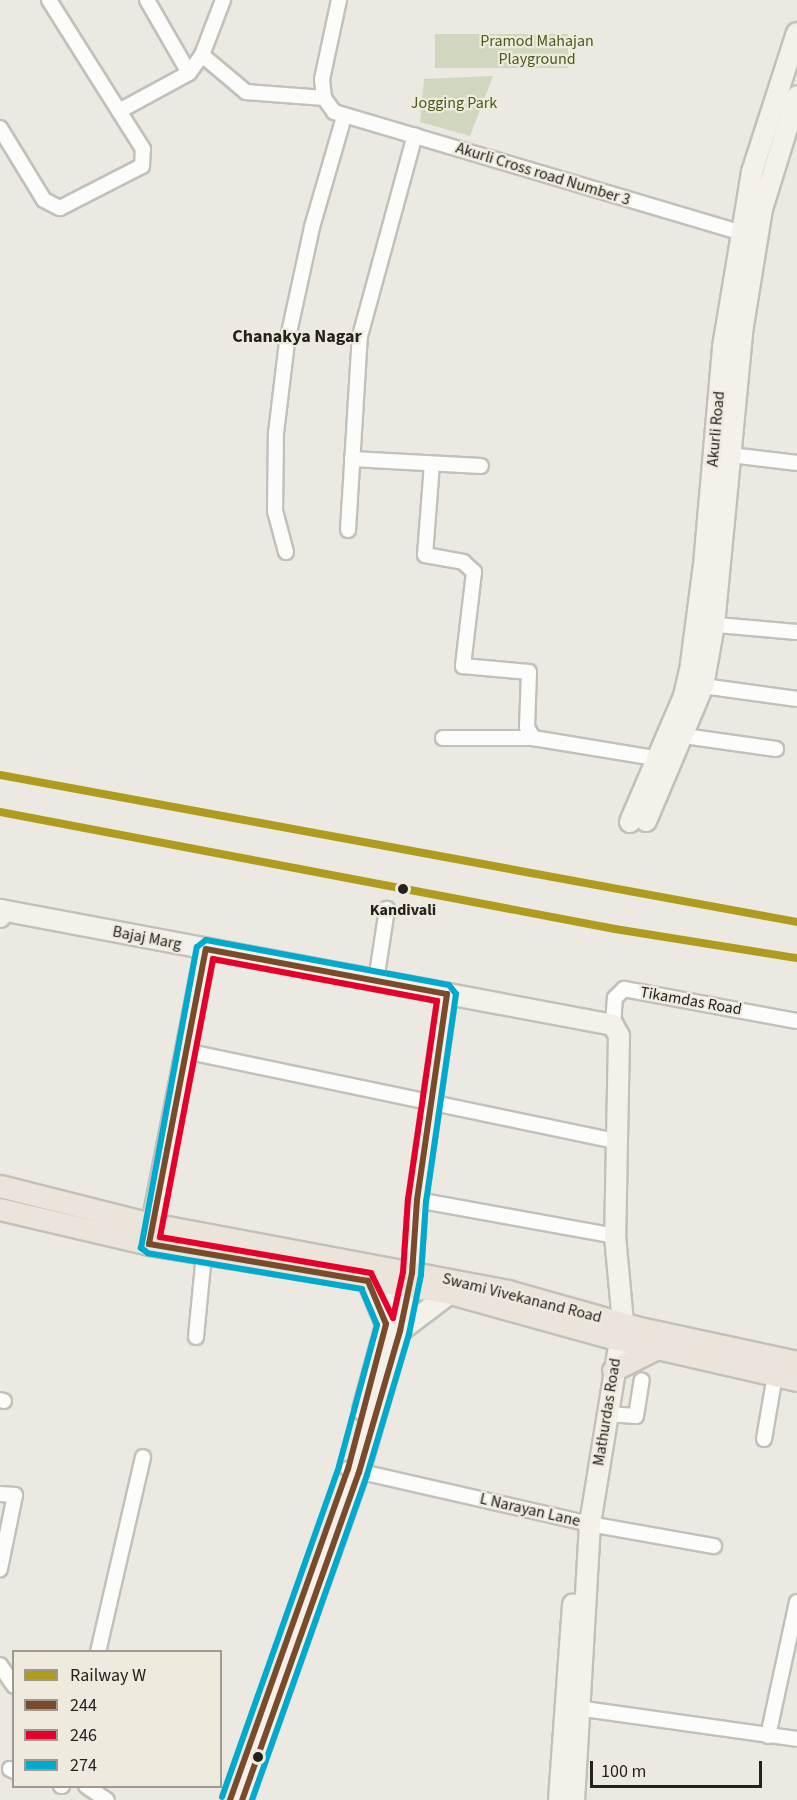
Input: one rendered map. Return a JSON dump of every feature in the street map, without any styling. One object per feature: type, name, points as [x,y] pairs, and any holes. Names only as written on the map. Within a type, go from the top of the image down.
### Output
[{"type":"main road","name":"Swami Vivekanand Road","points":[[0,1186],[150,1234],[204,1254],[368,1281],[405,1279],[450,1293],[616,1324],[797,1362]]},
{"type":"main road","name":"Swami Vivekanand Road","points":[[0,1209],[405,1279],[508,1291],[616,1324],[657,1348],[797,1380]]},
{"type":"main road","points":[[614,1370],[657,1348]]},
{"type":"street","points":[[0,128],[44,200],[60,208],[142,166],[143,149],[49,0]]},
{"type":"street","points":[[147,0],[189,73]]},
{"type":"street","points":[[118,111],[189,73],[202,55],[223,0]]},
{"type":"street","points":[[286,552],[275,511],[276,433],[287,342],[312,227],[344,117],[334,112],[324,98],[322,79],[339,0]]},
{"type":"street","name":"Akurli Road","points":[[749,235],[752,172],[795,49]]},
{"type":"street","points":[[202,55],[246,92],[324,98]]},
{"type":"street","name":"Akurli Road","points":[[706,624],[684,696],[655,758],[638,822],[684,736],[703,686],[706,624],[721,454],[723,347],[749,235],[797,96]]},
{"type":"street","name":"Akurli Cross road Number 3","points":[[344,117],[415,135],[749,235]]},
{"type":"street","points":[[348,530],[360,336],[415,135]]},
{"type":"street","points":[[721,454],[797,464]]},
{"type":"street","points":[[352,459],[481,466]]},
{"type":"street","points":[[432,464],[425,555],[463,562],[474,572],[463,666],[529,672],[527,727],[533,738]]},
{"type":"street","points":[[706,624],[797,632]]},
{"type":"street","points":[[703,686],[797,699]]},
{"type":"street","points":[[684,736],[776,749]]},
{"type":"street","points":[[443,738],[533,738],[655,758]]},
{"type":"street","points":[[376,981],[387,909]]},
{"type":"street","name":"Bajaj Marg","points":[[0,912],[613,1025]]},
{"type":"street","points":[[150,1234],[206,949]]},
{"type":"street","name":"Tikamdas Road","points":[[613,1025],[615,998],[624,989],[797,1020]]},
{"type":"street","points":[[242,1800],[353,1470],[393,1328],[405,1279],[447,994]]},
{"type":"street","name":"Mathurdas Road","points":[[574,1800],[571,1707],[585,1522],[614,1370],[619,1036],[613,1025]]},
{"type":"street","points":[[185,1051],[619,1142]]},
{"type":"street","points":[[417,1200],[615,1236]]},
{"type":"street","points":[[196,1337],[204,1254]]},
{"type":"street","points":[[368,1281],[393,1328]]},
{"type":"street","points":[[393,1328],[450,1293]]},
{"type":"street","points":[[585,1522],[616,1324]]},
{"type":"street","points":[[764,1439],[775,1375]]},
{"type":"street","points":[[607,1414],[636,1416],[642,1380]]},
{"type":"street","points":[[98,1650],[143,1457]]},
{"type":"street","points":[[230,1800],[353,1470]]},
{"type":"street","name":"L Narayan Lane","points":[[353,1470],[585,1522],[714,1546]]},
{"type":"street","points":[[0,1494],[15,1495],[0,1569]]},
{"type":"street","points":[[768,1736],[797,1602]]},
{"type":"street","points":[[0,1665],[12,1683]]},
{"type":"street","points":[[559,1800],[571,1707],[797,1739]]},
{"type":"street","points":[[89,1788],[107,1800]]},
{"type":"green space","name":"Pramod Mahajan Playground","points":[[435,34],[568,34],[568,68],[435,68]]},
{"type":"green space","name":"Jogging Park","points":[[493,76],[470,136],[420,122],[424,79]]},
{"type":"rail line","name":"W","points":[[0,775],[797,922]]},
{"type":"rail line","name":"W","points":[[0,812],[615,929],[797,958]]},
{"type":"transit line","name":"274","points":[[222,1797],[339,1466],[377,1325],[362,1289],[148,1253],[141,1248],[197,947],[206,940],[449,985],[456,994],[426,1201],[421,1275],[409,1334],[367,1475],[252,1800]]},
{"type":"transit line","name":"244","points":[[230,1800],[348,1469],[386,1324],[368,1281],[149,1244],[206,949],[447,994],[417,1200],[412,1273],[400,1331],[359,1472],[242,1800]]},
{"type":"transit line","name":"246","points":[[213,959],[437,1001],[408,1199],[403,1272],[393,1318],[371,1273],[160,1237],[213,959]]},
{"type":"place","name":"Kandivali","points":[[403,889]]},
{"type":"district","name":"Chanakya Nagar","points":[[297,337]]}]
